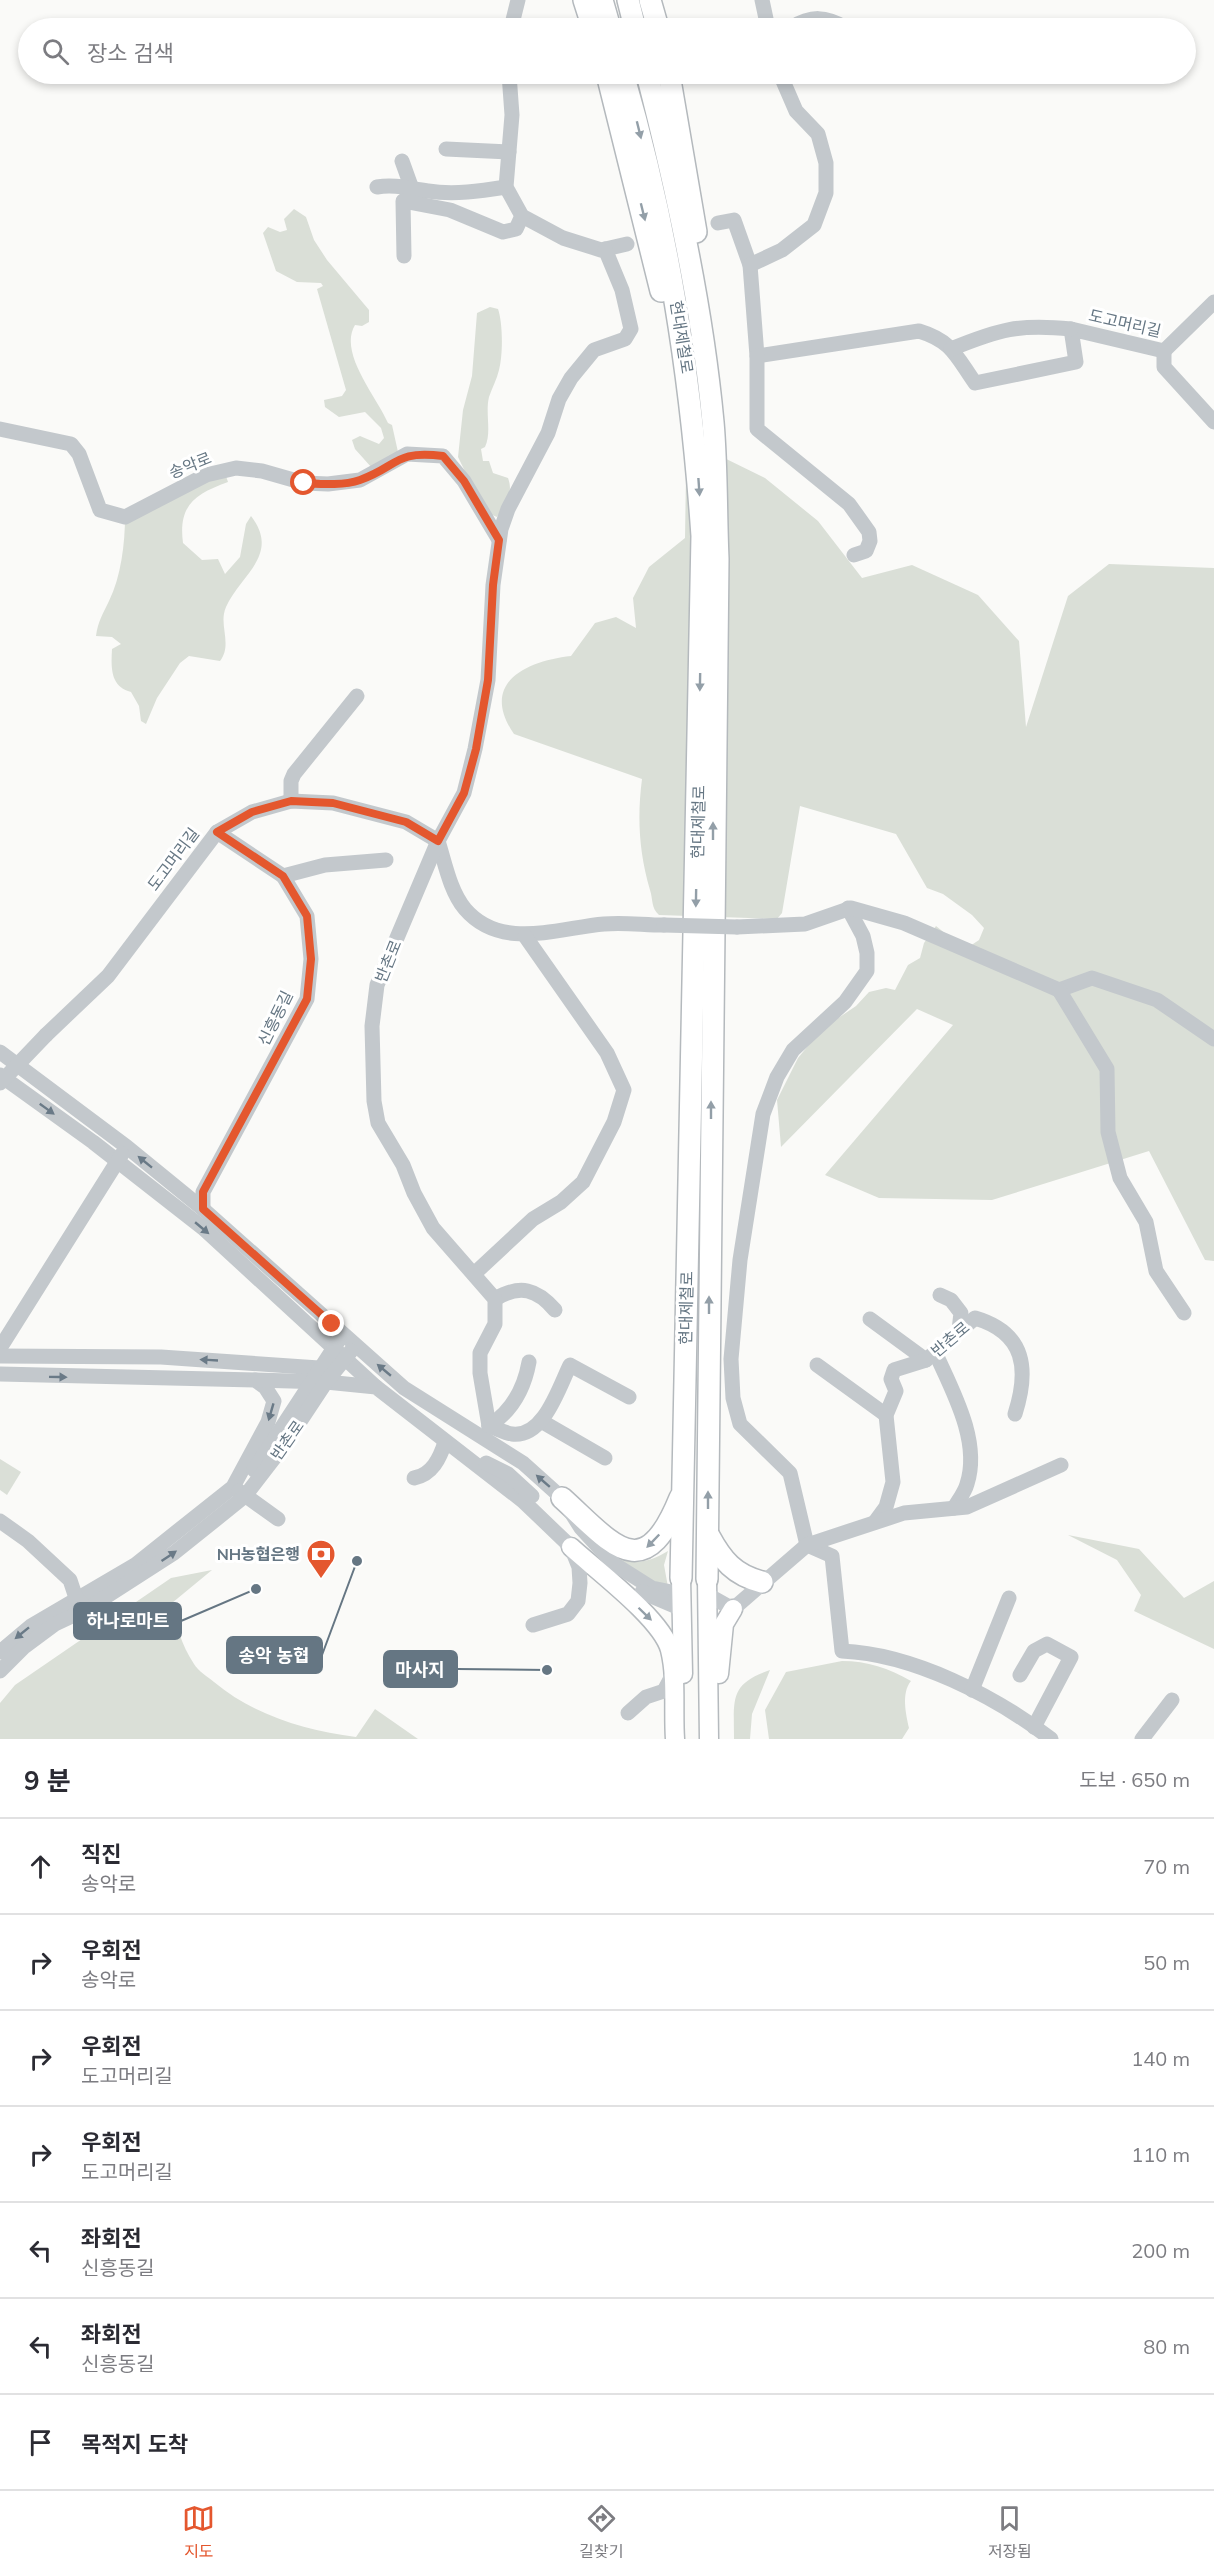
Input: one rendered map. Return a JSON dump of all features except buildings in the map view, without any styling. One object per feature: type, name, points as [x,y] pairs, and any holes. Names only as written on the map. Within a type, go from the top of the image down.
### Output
[{"type":"highway","points":[[584,0],[590,18]]},
{"type":"highway","points":[[602,0],[607,18]]},
{"type":"highway","points":[[628,0],[632,18]]},
{"type":"highway","points":[[650,0],[655,18]]},
{"type":"highway","points":[[610,84],[646,225],[697,456]]},
{"type":"highway","name":"현대제철로","points":[[626,84],[664,230],[687,370],[697,456],[702,569],[681,1594]]},
{"type":"highway","name":"현대제철로","points":[[650,84],[665,142],[698,313],[713,423],[718,559],[707,1594]]},
{"type":"highway","points":[[671,84],[708,311],[713,423]]},
{"type":"highway","points":[[562,1498],[614,1545],[634,1552],[643,1551],[656,1538],[675,1510],[682,1491]]},
{"type":"highway","points":[[707,1533],[728,1566],[749,1579],[762,1582]]},
{"type":"main road","points":[[571,1547],[649,1617],[664,1635],[670,1649],[675,1739]]},
{"type":"main road","points":[[684,1739],[681,1594],[707,1594],[709,1739]]},
{"type":"main road","points":[[718,1739],[721,1646],[724,1624],[732,1609]]},
{"type":"street","points":[[514,18],[518,0]]},
{"type":"street","points":[[762,0],[766,18]]},
{"type":"street","points":[[510,84],[512,115],[506,186],[522,216],[563,238],[605,249],[627,244]]},
{"type":"street","points":[[750,265],[782,250],[814,225],[826,193],[826,164],[818,134],[796,111],[784,84]]},
{"type":"street","points":[[446,149],[509,152]]},
{"type":"street","points":[[402,160],[411,186]]},
{"type":"street","points":[[377,187],[411,186],[427,191],[458,192],[506,186]]},
{"type":"street","points":[[404,256],[403,201],[450,210],[503,232],[516,229],[522,216]]},
{"type":"street","points":[[718,223],[734,220],[750,265],[757,356],[757,429],[811,475],[837,491],[856,513],[869,532],[870,541],[866,551],[854,555]]},
{"type":"street","points":[[605,249],[622,290],[631,329],[625,339],[594,350],[571,378],[559,399],[548,433],[508,509],[499,540],[493,585],[488,680],[476,749],[464,793],[438,841],[455,891],[464,907],[477,920],[492,928],[525,936],[606,924],[737,927],[805,924],[848,908],[904,923],[1059,990],[1107,1069],[1108,1132],[1120,1178],[1146,1222],[1156,1271],[1184,1313]]},
{"type":"street","name":"도고머리길","points":[[951,349],[975,383],[1076,362],[1071,329],[1164,351],[1214,302]]},
{"type":"street","points":[[757,356],[919,331],[939,337],[951,349],[999,330],[1037,326],[1071,329]]},
{"type":"street","points":[[1164,351],[1164,367],[1214,422]]},
{"type":"street","name":"송악로","points":[[0,429],[72,444],[79,454],[100,510],[124,517],[206,475],[236,468],[262,471],[304,483],[328,484],[360,480],[407,454],[443,456],[464,481],[499,540]]},
{"type":"street","points":[[291,801],[291,781],[294,774],[357,696]]},
{"type":"street","name":"도고머리길","points":[[0,1083],[108,976],[217,832],[252,812],[291,801],[333,803],[406,822],[438,841]]},
{"type":"street","name":"신흥동길","points":[[203,1209],[203,1192],[307,999],[311,959],[307,916],[283,876],[217,832]]},
{"type":"street","name":"반촌로","points":[[438,841],[377,985],[372,1026],[374,1101],[378,1124],[403,1165],[425,1216],[495,1299]]},
{"type":"street","points":[[283,876],[325,865],[386,860]]},
{"type":"street","points":[[807,1545],[790,1473],[740,1424],[732,1398],[731,1359],[740,1260],[756,1174],[763,1114],[777,1077],[793,1050],[845,1002],[867,971],[867,952],[863,936],[848,908]]},
{"type":"street","points":[[474,1274],[534,1219],[561,1202],[583,1182],[614,1122],[624,1090],[607,1053],[525,936]]},
{"type":"street","points":[[1059,990],[1092,978],[1157,1000],[1214,1039]]},
{"type":"street","points":[[0,1052],[127,1147],[203,1209],[336,1335],[345,1358],[376,1387],[523,1501],[571,1547],[579,1567],[578,1601],[568,1614],[533,1625]]},
{"type":"street","points":[[0,1075],[117,1161],[336,1335],[355,1346],[404,1388],[523,1463],[562,1498],[581,1528],[614,1564],[652,1588],[681,1594]]},
{"type":"street","points":[[0,1348],[127,1147]]},
{"type":"street","points":[[489,1426],[480,1373],[480,1353],[495,1324],[495,1299],[506,1292],[528,1291],[541,1295],[555,1310]]},
{"type":"street","points":[[940,1295],[951,1300],[962,1313],[959,1330]]},
{"type":"street","name":"반촌로","points":[[875,1522],[886,1507],[893,1482],[886,1414],[896,1391],[891,1379],[894,1370],[930,1356],[975,1318],[988,1322],[1005,1334],[1017,1350],[1024,1369],[1023,1387],[1015,1414]]},
{"type":"street","points":[[870,1319],[930,1356],[960,1410],[971,1462],[967,1485],[954,1508]]},
{"type":"street","points":[[322,1375],[336,1335]]},
{"type":"street","points":[[278,1519],[239,1491],[310,1382],[345,1358],[355,1346]]},
{"type":"street","points":[[0,1356],[161,1357],[322,1375],[376,1387]]},
{"type":"street","points":[[489,1426],[504,1416],[513,1406],[529,1362]]},
{"type":"street","points":[[489,1426],[513,1434],[528,1431],[541,1421],[570,1365],[629,1397]]},
{"type":"street","points":[[817,1365],[886,1414]]},
{"type":"street","points":[[0,1374],[310,1382]]},
{"type":"street","name":"반촌로","points":[[0,1652],[31,1626],[82,1603],[174,1553],[285,1444],[322,1375]]},
{"type":"street","name":"반촌로","points":[[239,1491],[272,1413],[274,1401],[265,1387],[255,1380]]},
{"type":"street","points":[[541,1421],[605,1458]]},
{"type":"street","points":[[414,1478],[430,1471],[445,1442]]},
{"type":"street","points":[[461,1452],[508,1474],[619,1580],[666,1604],[681,1594]]},
{"type":"street","points":[[707,1594],[732,1609],[807,1545],[904,1513],[967,1507],[1061,1466]]},
{"type":"street","points":[[0,1521],[28,1541],[70,1580],[82,1603]]},
{"type":"street","points":[[807,1545],[832,1556],[842,1651],[864,1652],[889,1659],[972,1690],[1010,1710],[1051,1739]]},
{"type":"street","points":[[972,1690],[1009,1598]]},
{"type":"street","name":"반촌로","points":[[0,1671],[24,1647],[82,1603]]},
{"type":"street","points":[[1020,1675],[1034,1651],[1047,1644],[1071,1657],[1034,1727]]},
{"type":"street","points":[[628,1713],[646,1696],[664,1690],[672,1676]]},
{"type":"street","points":[[1142,1739],[1172,1700]]},
{"type":"shaded area","points":[[294,209],[306,217],[314,240],[327,260],[369,310],[369,322],[362,326],[355,325],[351,336],[351,348],[361,375],[388,423],[392,425],[398,452],[372,468],[355,449],[352,440],[360,436],[379,444],[384,438],[381,428],[365,412],[339,417],[325,407],[324,400],[342,396],[346,390],[317,289],[323,286],[321,283],[297,282],[276,271],[263,233],[268,227],[280,232],[287,230],[284,219]]},
{"type":"shaded area","points":[[490,307],[498,309],[500,315],[501,356],[498,373],[489,397],[487,441],[485,447],[481,449],[483,461],[489,461],[493,473],[508,478],[510,484],[508,498],[497,517],[485,512],[458,457],[463,410],[472,376],[477,313]]},
{"type":"shaded area","points":[[712,452],[765,478],[818,521],[862,578],[912,565],[978,595],[1019,641],[1026,727],[1068,596],[1109,564],[1214,568],[1214,1261],[1205,1260],[1149,1151],[992,1200],[879,1198],[825,1175],[953,1025],[917,1009],[781,1147],[777,1100],[798,1058],[822,1029],[856,1006],[869,992],[886,988],[895,990],[908,965],[920,958],[924,943],[936,926],[951,938],[970,946],[979,940],[984,928],[972,915],[943,894],[927,888],[896,834],[800,806],[782,913],[777,919],[659,915],[653,906],[641,848],[639,821],[642,779],[514,734],[505,716],[502,701],[505,688],[512,678],[538,663],[571,656],[595,623],[616,617],[636,628],[633,598],[649,567],[685,538],[686,474]]},
{"type":"shaded area","points":[[226,476],[228,482],[206,491],[186,510],[182,530],[183,543],[202,560],[218,559],[225,574],[240,557],[246,524],[251,516],[259,530],[262,542],[260,553],[226,607],[224,621],[226,641],[224,655],[220,661],[189,656],[180,663],[157,698],[146,724],[141,721],[139,706],[131,692],[119,686],[113,675],[112,649],[121,644],[112,637],[96,636],[99,622],[113,592],[119,571],[125,517],[174,490]]},
{"type":"shaded area","points":[[0,1459],[21,1472],[7,1495],[0,1490]]},
{"type":"shaded area","points":[[1068,1535],[1139,1549],[1184,1598],[1214,1581],[1214,1649],[1134,1611],[1141,1595],[1117,1560]]},
{"type":"shaded area","points":[[603,1545],[620,1556],[634,1561],[649,1560],[668,1551],[664,1565],[668,1587],[633,1574]]},
{"type":"shaded area","points":[[212,1570],[172,1603],[182,1642],[196,1667],[203,1674],[246,1704],[281,1720],[356,1737],[375,1709],[418,1739],[0,1739],[0,1703],[15,1685],[171,1578]]},
{"type":"shaded area","points":[[842,1661],[878,1666],[911,1681],[905,1697],[909,1728],[902,1739],[769,1739],[765,1710],[786,1672]]},
{"type":"shaded area","points":[[770,1670],[752,1714],[750,1739],[734,1739],[735,1703],[741,1687],[757,1675]]},
{"type":"place","name":"송악 농협","points":[[357,1561]]},
{"type":"place","name":"NH농협은행","points":[[321,1580]]},
{"type":"place","name":"하나로마트","points":[[256,1589]]},
{"type":"place","name":"마사지","points":[[547,1670]]},
{"type":"route","points":[[304,483],[328,484],[360,480],[407,454],[422,453],[443,456],[464,481],[499,540],[493,585],[488,680],[476,749],[464,793],[438,841],[406,822],[333,803],[291,801],[252,812],[217,832],[283,876],[296,893],[307,916],[311,959],[307,999],[203,1192],[203,1209],[332,1324]]}]
